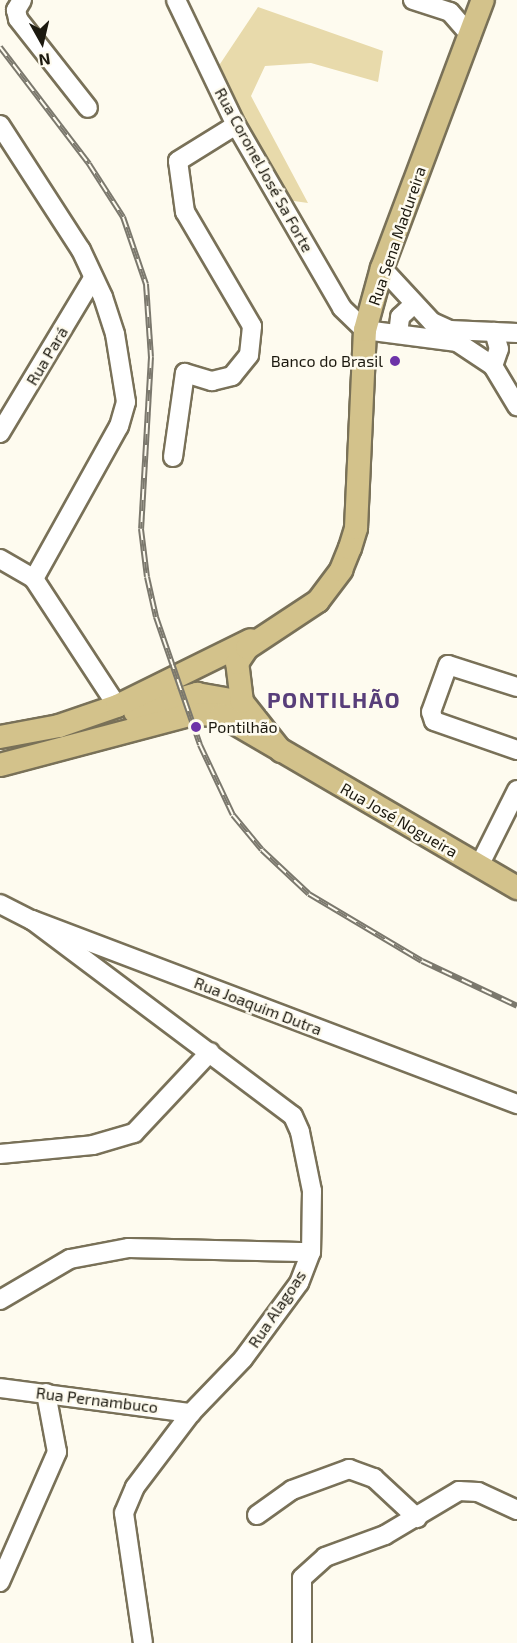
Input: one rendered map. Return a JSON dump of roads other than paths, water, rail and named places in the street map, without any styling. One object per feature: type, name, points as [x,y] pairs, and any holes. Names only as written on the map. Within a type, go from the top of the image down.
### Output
[{"type":"main road","name":"Rua Sena Madureira","points":[[277,628],[318,601],[341,570],[350,548],[356,528],[365,330],[382,268],[483,3]]},
{"type":"main road","points":[[277,628],[240,654],[235,672],[242,702],[281,751]]},
{"type":"main road","points":[[0,737],[59,726],[117,705],[277,628]]},
{"type":"main road","points":[[117,705],[135,712],[197,694],[242,702]]},
{"type":"main road","name":"Rua José Nogueira","points":[[0,774],[10,762],[194,714],[232,719],[281,751],[517,888]]},
{"type":"street","points":[[22,0],[16,10],[18,19],[88,108]]},
{"type":"street","name":"Rua Coronel José Sa Forte","points":[[177,0],[236,125],[342,308],[365,330]]},
{"type":"street","points":[[413,0],[450,12],[471,36]]},
{"type":"street","points":[[450,12],[483,3]]},
{"type":"street","points":[[0,125],[81,250],[115,334],[125,413],[34,579]]},
{"type":"street","points":[[173,457],[185,373],[212,381],[232,376],[249,355],[252,326],[185,212],[178,161],[236,125]]},
{"type":"street","points":[[382,268],[432,322],[450,330],[517,333]]},
{"type":"street","name":"Rua Pará","points":[[0,433],[93,278]]},
{"type":"street","points":[[398,334],[400,316],[413,304]]},
{"type":"street","points":[[365,330],[457,342],[493,366],[517,406]]},
{"type":"street","points":[[493,366],[499,349],[494,332]]},
{"type":"street","points":[[0,559],[34,579],[117,705]]},
{"type":"street","points":[[517,687],[448,665],[431,712],[434,721],[517,750]]},
{"type":"street","points":[[478,866],[517,790]]},
{"type":"street","name":"Rua Joaquim Dutra","points":[[0,904],[32,920],[517,1104]]},
{"type":"street","name":"Rua Alagoas","points":[[32,920],[268,1095],[297,1124],[312,1191],[311,1252],[299,1283],[243,1359],[191,1413],[135,1487],[124,1513],[143,1643]]},
{"type":"street","points":[[0,1154],[93,1145],[134,1132],[210,1052]]},
{"type":"street","points":[[0,1300],[70,1259],[129,1248],[311,1252]]},
{"type":"street","name":"Rua Pernambuco","points":[[1,1389],[191,1413]]},
{"type":"street","points":[[0,1582],[57,1452],[46,1393]]},
{"type":"street","points":[[256,1515],[292,1490],[349,1469],[374,1478],[417,1518]]},
{"type":"street","points":[[302,1643],[302,1578],[313,1565],[417,1518],[466,1490],[517,1510]]},
{"type":"railway","points":[[0,47],[89,164],[123,217],[146,284],[151,357],[141,529],[147,577],[156,617],[200,745],[233,815],[262,850],[309,894],[422,961],[517,1006]]},
{"type":"place","name":"Banco do Brasil","points":[[395,361]]},
{"type":"place","name":"Pontilhão","points":[[196,727]]},
{"type":"district","name":"PONTILHÃO","points":[[334,700]]}]
